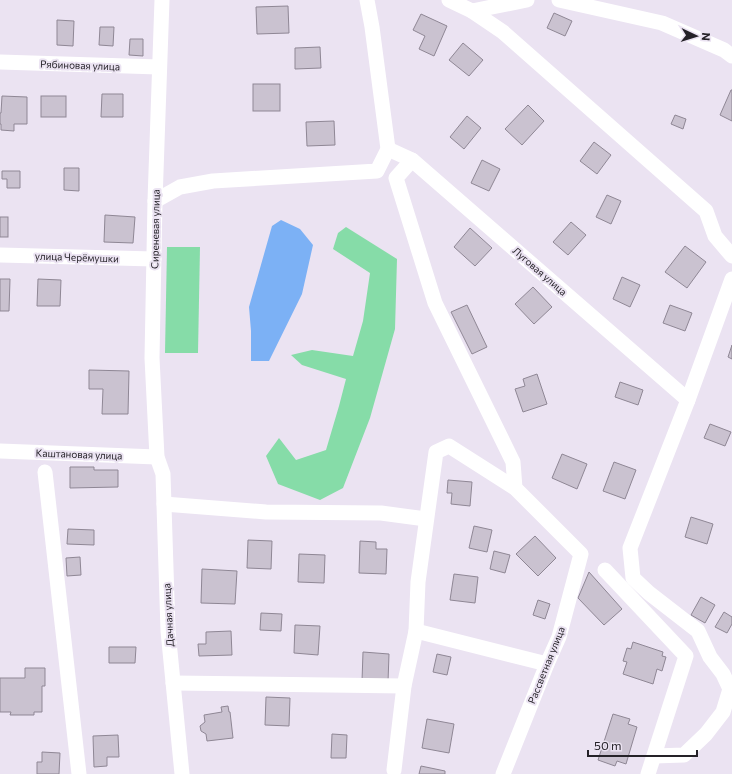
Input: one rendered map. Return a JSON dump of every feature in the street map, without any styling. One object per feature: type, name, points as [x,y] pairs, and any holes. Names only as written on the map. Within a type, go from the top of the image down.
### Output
[{"type":"street","name":"Сиреневая улица","points":[[157,457],[152,358],[155,201],[162,0]]},
{"type":"street","points":[[155,201],[180,187],[213,181],[377,171],[388,149],[368,0]]},
{"type":"street","points":[[449,0],[472,11],[502,32],[706,211],[715,236],[732,256]]},
{"type":"street","points":[[472,11],[527,0]]},
{"type":"street","points":[[559,0],[662,23],[724,50],[732,56]]},
{"type":"street","name":"Рябиновая улица","points":[[0,62],[159,67]]},
{"type":"street","name":"Луговая улица","points":[[388,149],[412,160],[688,400]]},
{"type":"street","points":[[412,160],[396,178],[428,281],[435,303],[513,462],[515,488]]},
{"type":"street","name":"улица Черёмушки","points":[[0,255],[154,259]]},
{"type":"street","points":[[654,756],[684,755],[706,734],[723,712],[730,689],[723,674],[710,657],[698,631],[649,593],[633,578],[630,548],[688,400],[732,280]]},
{"type":"street","points":[[394,770],[404,686],[416,632],[418,582],[436,452],[449,446],[515,488]]},
{"type":"street","name":"Каштановая улица","points":[[0,451],[157,457]]},
{"type":"street","name":"Дачная улица","points":[[157,457],[162,474],[168,631],[182,774]]},
{"type":"street","points":[[45,472],[79,774]]},
{"type":"street","name":"Рассветная улица","points":[[503,774],[547,664],[560,636],[581,554],[515,488]]},
{"type":"street","points":[[164,504],[266,512],[381,512],[426,519]]},
{"type":"street","points":[[605,570],[686,656],[648,774]]},
{"type":"street","points":[[416,632],[547,664]]},
{"type":"street","points":[[173,683],[404,686]]},
{"type":"green space","points":[[346,227],[397,259],[395,329],[370,418],[343,488],[320,500],[278,484],[266,456],[279,438],[296,460],[326,450],[346,379],[302,365],[291,355],[312,350],[353,356],[363,321],[370,273],[333,249],[338,233]]},
{"type":"green space","points":[[167,247],[200,247],[198,353],[165,353]]},
{"type":"water","points":[[281,220],[300,229],[313,245],[302,294],[269,361],[251,361],[249,307],[272,226]]},
{"type":"building","points":[[288,6],[289,33],[257,34],[256,7]]},
{"type":"building","points":[[554,13],[572,21],[565,36],[547,28]]},
{"type":"building","points":[[421,14],[447,26],[434,56],[419,49],[425,36],[413,30]]},
{"type":"building","points":[[57,20],[74,21],[73,46],[57,45]]},
{"type":"building","points":[[100,27],[114,27],[113,46],[99,45]]},
{"type":"building","points":[[130,39],[143,39],[143,56],[129,55]]},
{"type":"building","points":[[463,43],[483,60],[469,76],[449,60]]},
{"type":"building","points":[[320,47],[321,68],[295,69],[295,48]]},
{"type":"building","points":[[253,84],[280,84],[280,111],[253,111]]},
{"type":"building","points":[[732,90],[732,121],[720,115]]},
{"type":"building","points":[[102,94],[123,94],[123,117],[101,117]]},
{"type":"building","points":[[2,96],[27,97],[27,124],[14,124],[14,131],[1,130],[0,113]]},
{"type":"building","points":[[41,96],[66,96],[66,117],[41,117]]},
{"type":"building","points":[[528,105],[544,121],[522,145],[505,129]]},
{"type":"building","points":[[675,115],[686,119],[683,129],[671,124]]},
{"type":"building","points":[[467,116],[481,128],[464,149],[450,137]]},
{"type":"building","points":[[334,121],[335,145],[307,146],[306,122]]},
{"type":"building","points":[[594,142],[611,155],[597,174],[580,161]]},
{"type":"building","points":[[482,160],[500,169],[489,191],[471,183]]},
{"type":"building","points":[[64,168],[79,168],[79,191],[64,190]]},
{"type":"building","points":[[2,171],[20,171],[20,188],[7,188],[7,179],[2,179]]},
{"type":"building","points":[[607,195],[621,201],[611,224],[596,217]]},
{"type":"building","points":[[105,215],[135,217],[133,243],[104,242]]},
{"type":"building","points":[[0,217],[8,217],[8,237],[0,237]]},
{"type":"building","points":[[571,222],[586,235],[568,255],[553,242]]},
{"type":"building","points":[[470,228],[492,248],[475,266],[454,247]]},
{"type":"building","points":[[685,246],[706,262],[687,288],[665,272]]},
{"type":"building","points":[[622,277],[640,285],[630,307],[613,299]]},
{"type":"building","points":[[0,279],[10,279],[9,311],[0,311]]},
{"type":"building","points":[[38,279],[61,280],[60,306],[37,306]]},
{"type":"building","points":[[533,287],[552,307],[534,324],[515,304]]},
{"type":"building","points":[[467,305],[487,347],[472,354],[451,312]]},
{"type":"building","points":[[670,305],[692,313],[685,331],[663,323]]},
{"type":"building","points":[[732,345],[732,359],[728,357]]},
{"type":"building","points":[[89,370],[129,371],[128,414],[102,414],[103,389],[89,389]]},
{"type":"building","points":[[537,374],[547,404],[523,412],[515,389],[525,386],[523,379]]},
{"type":"building","points":[[620,382],[643,390],[638,405],[615,397]]},
{"type":"building","points":[[710,424],[731,432],[725,446],[704,438]]},
{"type":"building","points":[[562,454],[587,464],[577,489],[552,478]]},
{"type":"building","points":[[614,462],[636,470],[625,499],[603,491]]},
{"type":"building","points":[[70,467],[94,467],[94,470],[118,470],[118,487],[70,488]]},
{"type":"building","points":[[448,480],[472,482],[470,506],[451,504],[452,493],[447,493]]},
{"type":"building","points":[[691,517],[713,524],[707,544],[685,537]]},
{"type":"building","points":[[474,526],[492,530],[487,552],[469,548]]},
{"type":"building","points":[[68,529],[94,530],[94,545],[67,544]]},
{"type":"building","points":[[535,536],[556,558],[538,576],[516,554]]},
{"type":"building","points":[[248,540],[272,541],[271,569],[247,568]]},
{"type":"building","points":[[360,541],[376,542],[376,549],[387,549],[386,574],[359,573]]},
{"type":"building","points":[[494,551],[510,555],[505,573],[490,569]]},
{"type":"building","points":[[299,554],[325,555],[324,583],[298,582]]},
{"type":"building","points":[[80,557],[81,575],[67,576],[66,558]]},
{"type":"building","points":[[202,569],[237,571],[235,604],[201,603]]},
{"type":"building","points":[[589,572],[622,609],[604,625],[578,598]]},
{"type":"building","points":[[454,574],[478,577],[475,603],[450,600]]},
{"type":"building","points":[[701,597],[715,605],[705,623],[691,615]]},
{"type":"building","points":[[538,600],[550,604],[545,619],[533,615]]},
{"type":"building","points":[[724,612],[732,617],[732,624],[727,633],[715,627]]},
{"type":"building","points":[[261,613],[282,614],[281,631],[260,630]]},
{"type":"building","points":[[295,625],[320,626],[318,655],[294,653]]},
{"type":"building","points":[[231,631],[232,655],[199,656],[198,644],[206,644],[206,632]]},
{"type":"building","points":[[633,642],[663,652],[662,656],[666,657],[662,671],[657,669],[653,684],[623,674],[627,662],[623,661],[627,648],[631,649]]},
{"type":"building","points":[[109,647],[136,647],[135,663],[109,663]]},
{"type":"building","points":[[363,652],[389,654],[388,682],[362,681]]},
{"type":"building","points":[[437,654],[451,657],[447,675],[433,672]]},
{"type":"building","points":[[25,668],[45,668],[45,686],[42,686],[42,712],[34,712],[34,715],[10,715],[11,712],[0,712],[0,678],[25,678]]},
{"type":"building","points":[[266,697],[290,698],[289,726],[265,725]]},
{"type":"building","points":[[228,706],[233,738],[207,741],[206,734],[201,731],[200,726],[205,722],[204,715],[222,712],[221,707]]},
{"type":"building","points":[[613,714],[630,719],[628,724],[637,727],[626,764],[617,761],[615,766],[598,760]]},
{"type":"building","points":[[427,719],[454,724],[449,753],[422,748]]},
{"type":"building","points":[[332,734],[347,735],[346,758],[331,758]]},
{"type":"building","points":[[118,735],[119,757],[107,757],[107,766],[94,767],[93,736]]},
{"type":"building","points":[[42,752],[60,753],[59,774],[37,774],[37,762],[42,762]]},
{"type":"building","points":[[421,766],[445,771],[445,774],[419,774]]}]
